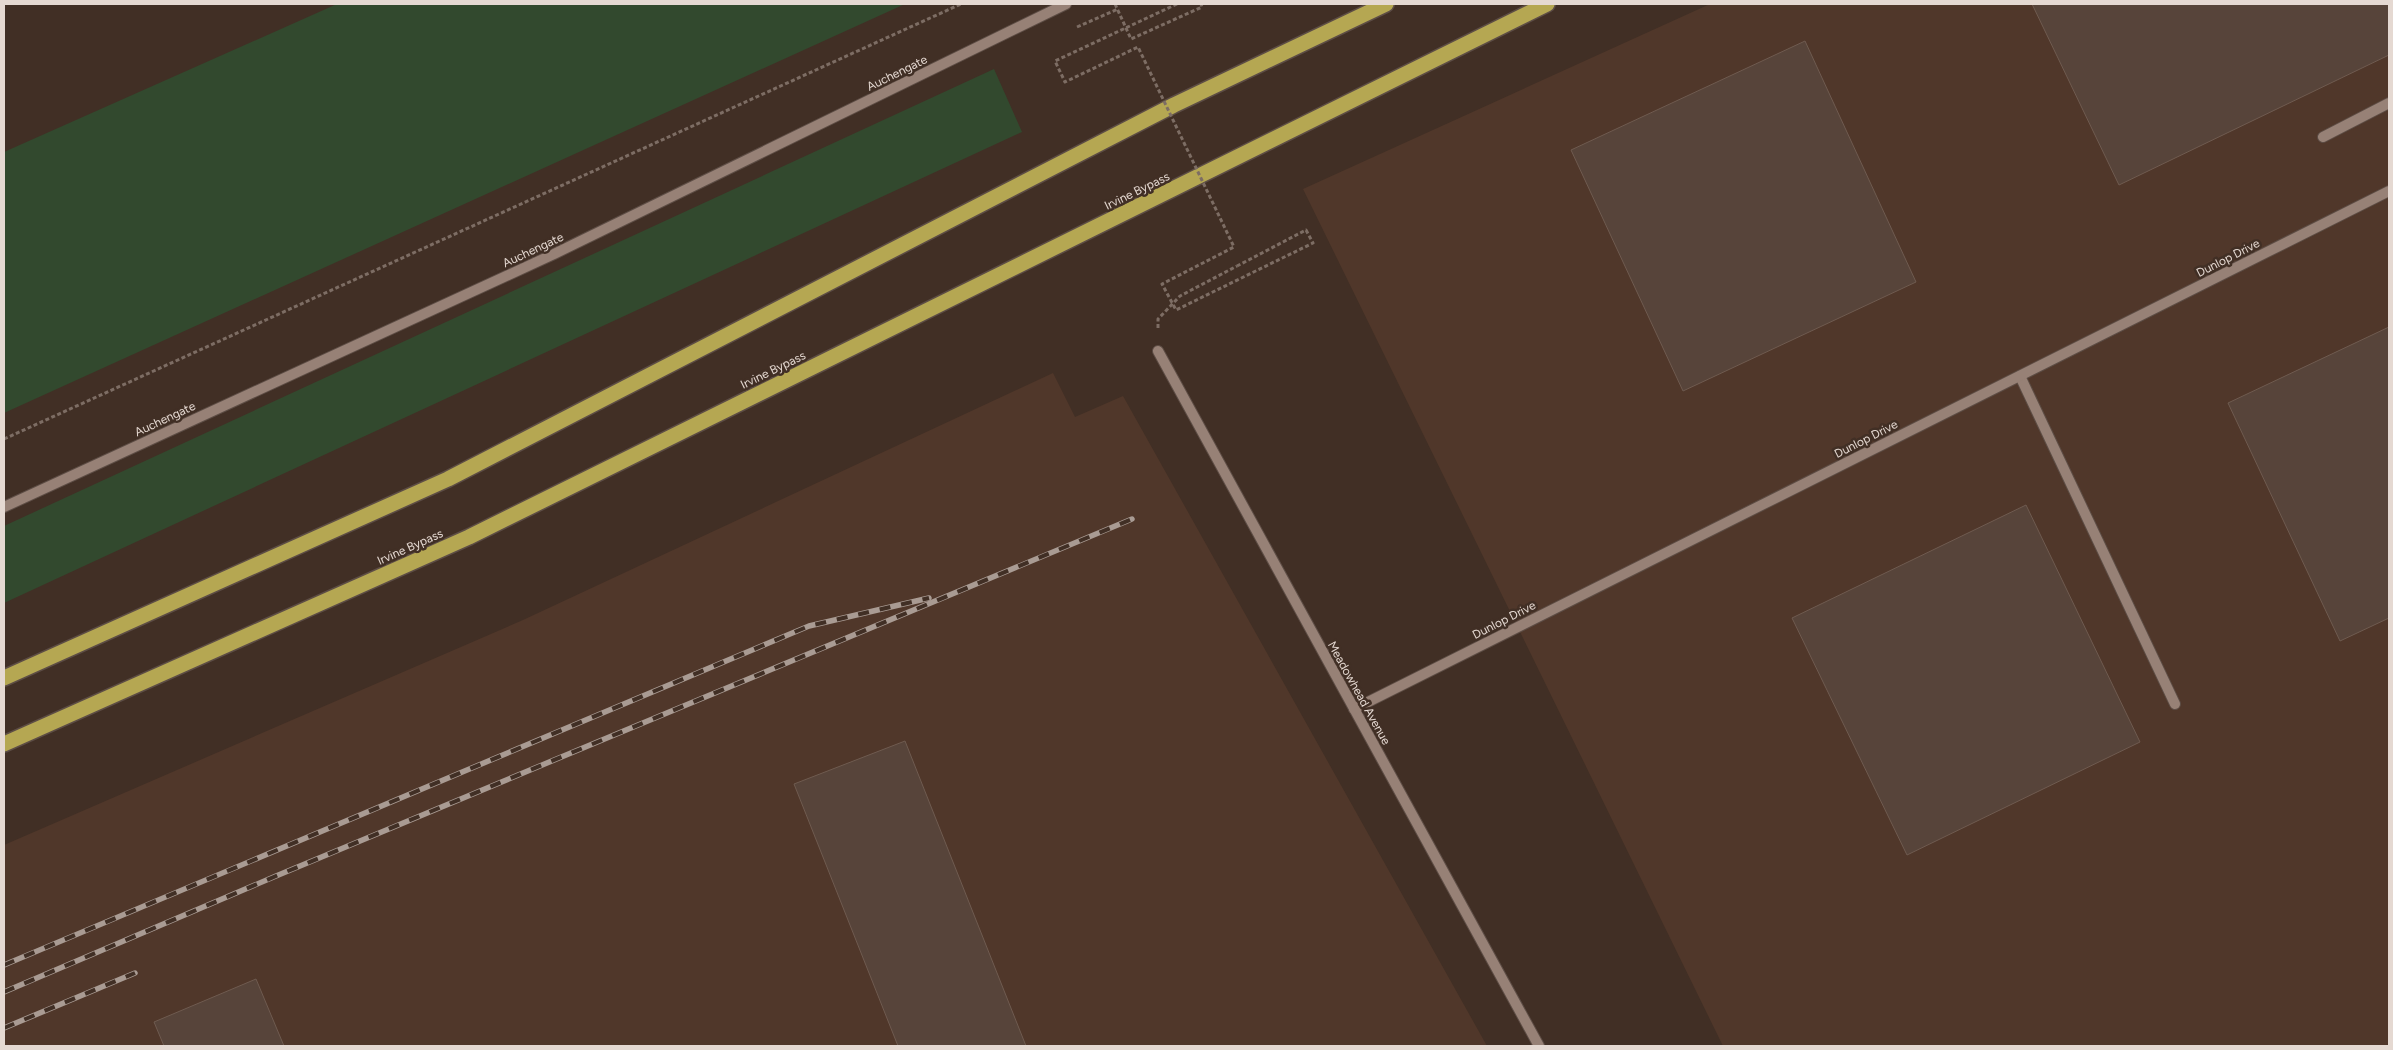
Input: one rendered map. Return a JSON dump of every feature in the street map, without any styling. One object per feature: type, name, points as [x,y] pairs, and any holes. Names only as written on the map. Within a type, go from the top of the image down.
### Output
[{"type":"highway","points":[[4,678],[448,479],[1174,105],[1386,4]]},
{"type":"highway","name":"Irvine Bypass","points":[[4,744],[469,537],[1547,4]]},
{"type":"street","name":"Auchengate","points":[[4,507],[554,254],[1066,4]]},
{"type":"street","points":[[2322,136],[2389,103]]},
{"type":"street","name":"Dunlop Drive","points":[[1354,709],[2389,191]]},
{"type":"street","name":"Meadowhead Avenue","points":[[1158,351],[1539,1046]]},
{"type":"street","points":[[2020,376],[2175,704]]},
{"type":"path","points":[[4,439],[961,4]]},
{"type":"path","points":[[1115,4],[1131,39],[1202,7],[1201,4]]},
{"type":"path","points":[[1158,351],[1158,319],[1180,296],[1306,230],[1313,243],[1176,310],[1162,284],[1234,247],[1138,47],[1065,82],[1055,61],[1176,4]]},
{"type":"shaded area","points":[[1710,4],[2389,4],[2389,1046],[1723,1046],[1303,189]]},
{"type":"shaded area","points":[[1053,373],[1075,417],[1123,396],[1487,1046],[4,1046],[4,845],[523,620]]},
{"type":"green space","points":[[337,4],[905,4],[4,413],[4,152]]},
{"type":"green space","points":[[994,69],[1022,132],[4,603],[4,526]]},
{"type":"building","points":[[2032,4],[2389,4],[2389,55],[2119,185]]},
{"type":"building","points":[[1805,41],[1916,282],[1683,391],[1571,150]]},
{"type":"building","points":[[2389,327],[2389,618],[2340,641],[2228,403]]},
{"type":"building","points":[[2026,505],[2140,742],[1907,855],[1792,618]]},
{"type":"building","points":[[905,741],[1026,1046],[898,1046],[794,784]]},
{"type":"building","points":[[256,979],[284,1046],[164,1046],[154,1022]]},
{"type":"railway","points":[[4,992],[276,876],[1132,519]]},
{"type":"railway","points":[[4,965],[809,626],[929,598]]},
{"type":"railway","points":[[4,1028],[135,973]]}]
